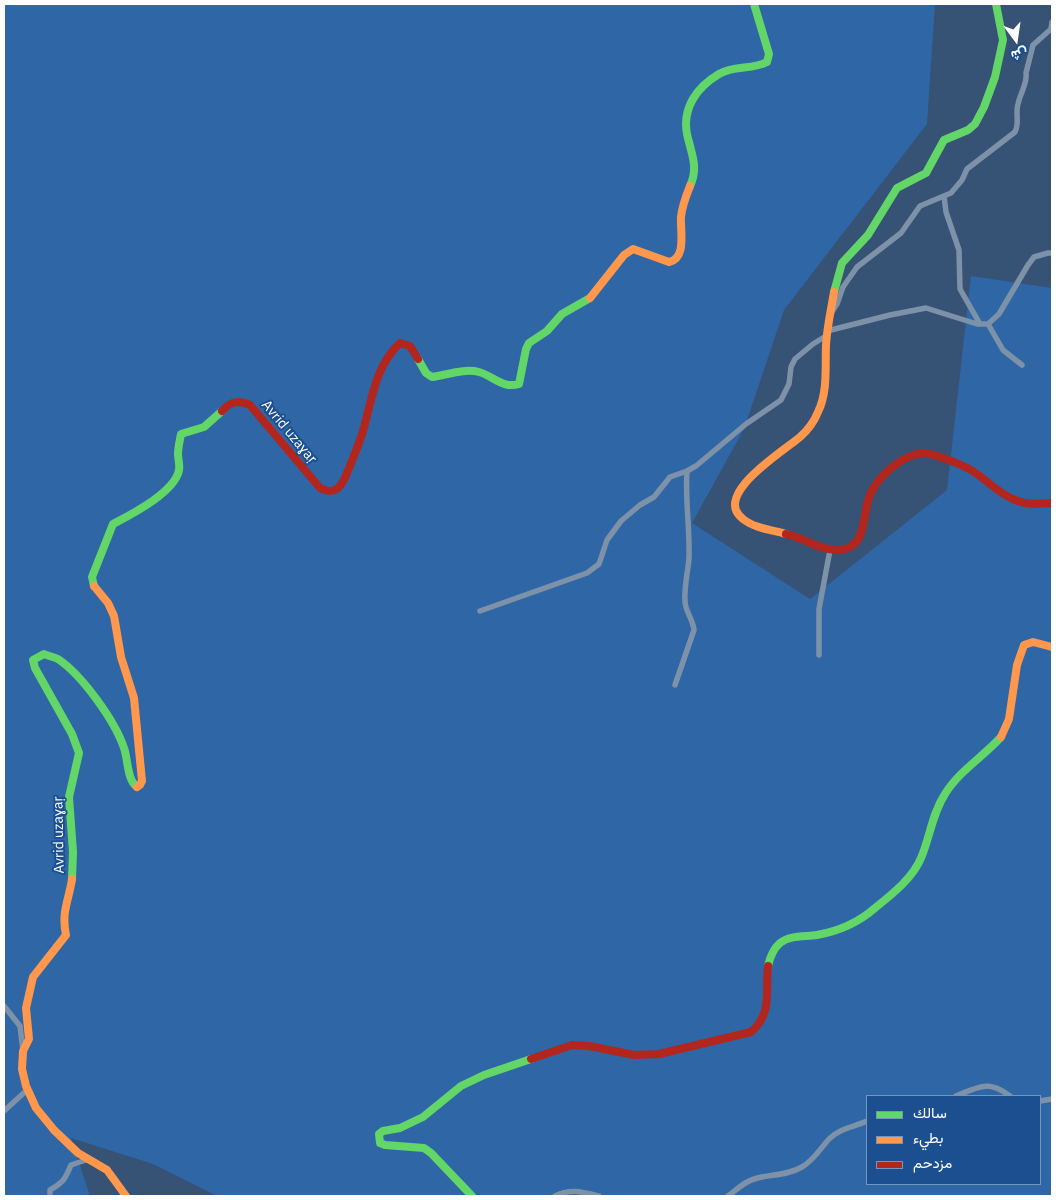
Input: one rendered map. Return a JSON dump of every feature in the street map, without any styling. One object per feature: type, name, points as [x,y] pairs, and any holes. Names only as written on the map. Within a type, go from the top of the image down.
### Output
[{"type":"street","name":"Avrid uzaɣaṛ","points":[[126,1196],[107,1170],[67,1144],[54,1130],[36,1108],[27,1090],[22,1070],[23,1051],[29,1039],[26,1008],[33,977],[66,935],[64,926],[65,906],[72,882],[70,797],[79,753],[72,734],[34,668],[33,660],[42,653],[55,657],[77,675],[90,690],[123,744],[133,784],[138,786],[142,781],[134,698],[121,657],[114,616],[108,603],[95,588],[92,577],[113,524],[145,507],[159,496],[176,477],[179,469],[178,452],[181,434],[210,424],[226,406],[239,401],[250,405],[320,488],[329,491],[335,490],[344,480],[357,449],[378,376],[396,346],[403,343],[410,346],[426,373],[432,377],[471,370],[493,378],[507,386],[516,386],[520,381],[524,357],[529,343],[547,331],[562,314],[594,294],[624,255],[633,249],[670,262],[676,261],[680,253],[681,221],[685,197],[694,176],[695,168],[685,131],[687,110],[693,98],[703,86],[720,74],[732,69],[760,65],[767,62],[769,54],[754,4]]},
{"type":"street","points":[[996,4],[1003,40],[991,89],[977,120],[968,130],[944,140],[926,173],[901,184],[897,188],[872,229],[843,262],[828,316],[826,333],[826,393],[823,402],[806,431],[744,483],[736,496],[734,509],[738,517],[744,521],[799,537],[830,550],[844,549],[863,533],[866,505],[870,492],[895,466],[915,454],[929,453],[972,471],[1009,498],[1036,504],[1052,503]]},
{"type":"street","points":[[828,316],[837,304],[843,287],[857,268],[901,233],[920,206],[951,193],[962,180],[970,166],[1015,132],[1018,126],[1017,108],[1027,77],[1026,73],[1033,45],[1051,29],[1052,22]]},
{"type":"street","points":[[944,196],[946,212],[959,250],[960,289],[980,324]]},
{"type":"street","points":[[480,611],[594,569],[599,564],[607,540],[621,522],[640,505],[654,497],[670,476],[687,471],[714,452],[746,424],[781,400],[789,384],[795,359],[826,333],[890,315],[926,308],[980,324],[988,324],[999,314],[1034,257],[1048,252],[1052,253]]},
{"type":"street","points":[[988,324],[1003,350],[1022,365]]},
{"type":"street","points":[[675,685],[694,630],[684,598],[689,560],[687,471]]},
{"type":"street","points":[[819,655],[819,609],[830,550]]},
{"type":"street","points":[[472,1196],[424,1148],[380,1143],[379,1134],[383,1131],[400,1128],[423,1116],[461,1086],[484,1075],[572,1045],[590,1046],[634,1055],[659,1054],[751,1032],[765,1016],[767,972],[772,956],[780,944],[795,938],[839,930],[862,918],[912,874],[921,861],[937,808],[945,792],[1005,732],[1010,714],[1019,654],[1024,644],[1033,642],[1052,647]]},
{"type":"street","points":[[4,1006],[20,1026],[23,1051]]},
{"type":"street","points":[[958,1095],[988,1085],[996,1086],[1009,1095]]},
{"type":"street","points":[[4,1111],[27,1090]]},
{"type":"street","points":[[728,1196],[754,1179],[781,1175],[804,1166],[822,1150],[836,1133],[847,1127],[866,1121]]},
{"type":"street","points":[[50,1196],[50,1190],[62,1183],[68,1175],[71,1164],[89,1159]]},
{"type":"street","points":[[554,1196],[572,1190],[599,1196]]},
{"type":"shaded area","points":[[4,4],[935,4],[927,124],[784,310],[744,429],[692,523],[810,599],[947,490],[971,276],[1052,288],[1052,1196],[217,1196],[153,1164],[71,1138],[90,1196],[4,1196]]},
{"type":"traffic: fast","points":[[690,186],[693,179],[694,166],[686,124],[689,107],[693,99],[704,85],[719,74],[731,69],[755,66],[767,62],[769,54],[754,4]]},
{"type":"traffic: fast","points":[[834,292],[842,263],[868,235],[897,188],[926,173],[944,140],[968,130],[975,124],[984,107],[995,77],[1003,40],[996,4]]},
{"type":"traffic: fast","points":[[418,359],[426,373],[432,377],[461,371],[473,371],[508,385],[519,384],[529,343],[547,331],[562,314],[590,298]]},
{"type":"traffic: fast","points":[[94,586],[92,577],[113,524],[152,502],[170,486],[179,470],[178,451],[181,434],[204,427],[222,411]]},
{"type":"traffic: fast","points":[[72,879],[73,852],[69,797],[79,753],[72,734],[35,668],[33,660],[44,654],[58,659],[77,676],[97,699],[120,737],[131,780],[137,787]]},
{"type":"traffic: fast","points":[[768,966],[774,951],[784,940],[793,937],[817,935],[848,926],[869,913],[901,886],[913,872],[921,858],[937,809],[945,794],[957,778],[1001,737]]},
{"type":"traffic: fast","points":[[472,1196],[424,1148],[385,1145],[380,1143],[379,1134],[383,1131],[400,1128],[423,1117],[461,1086],[484,1075],[531,1059]]},
{"type":"traffic: slow","points":[[590,298],[624,255],[633,249],[669,262],[675,259],[680,250],[682,213],[690,186]]},
{"type":"traffic: slow","points":[[786,534],[758,527],[747,522],[736,509],[736,498],[743,486],[754,474],[803,434],[816,416],[825,388],[828,325],[834,292]]},
{"type":"traffic: slow","points":[[94,586],[108,603],[114,616],[121,657],[134,698],[142,781],[137,787]]},
{"type":"traffic: slow","points":[[1001,737],[1009,719],[1017,665],[1024,645],[1033,642],[1052,647]]},
{"type":"traffic: slow","points":[[72,879],[64,920],[66,935],[33,977],[26,1008],[29,1039],[23,1051],[22,1069],[26,1086],[36,1108],[54,1130],[78,1153],[107,1170],[126,1196]]},
{"type":"traffic: jam","points":[[222,411],[228,405],[235,402],[250,405],[320,488],[334,491],[343,481],[355,454],[376,384],[385,362],[400,343],[410,346],[418,359]]},
{"type":"traffic: jam","points":[[786,534],[817,546],[836,550],[847,548],[854,544],[862,530],[867,503],[877,482],[888,470],[901,461],[921,453],[927,453],[966,467],[1004,494],[1020,502],[1052,503]]},
{"type":"traffic: jam","points":[[531,1059],[572,1045],[589,1046],[634,1055],[659,1054],[751,1032],[758,1025],[765,1010],[768,966]]}]
